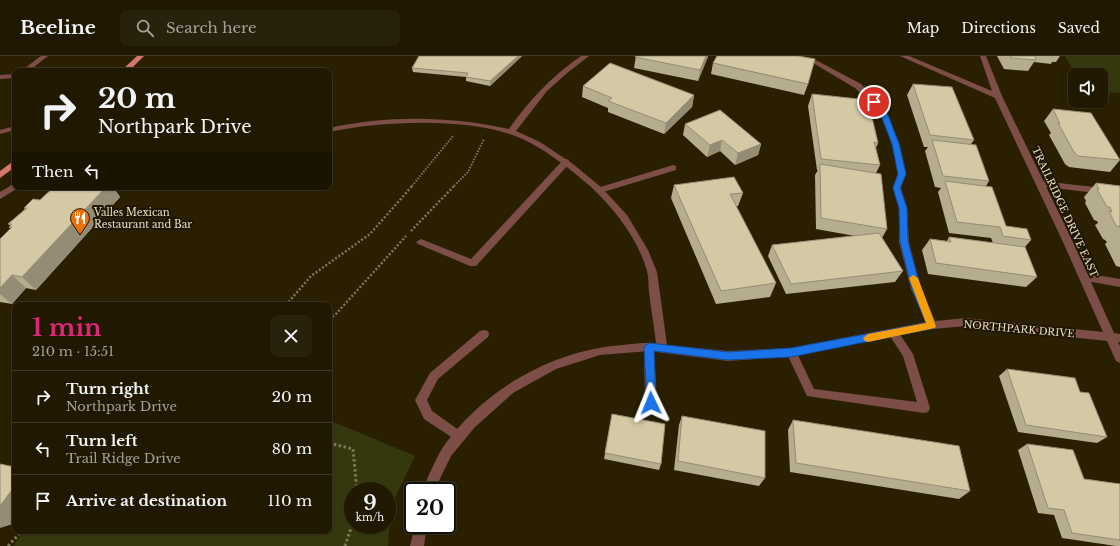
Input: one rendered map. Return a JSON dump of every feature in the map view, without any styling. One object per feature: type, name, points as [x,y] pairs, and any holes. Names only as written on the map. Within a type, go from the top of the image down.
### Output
[{"type":"main road","points":[[128,68],[141,56]]},
{"type":"main road","points":[[0,175],[12,165]]},
{"type":"street","points":[[30,68],[45,56]]},
{"type":"street","points":[[511,132],[532,102],[558,76],[586,56]]},
{"type":"street","points":[[800,56],[810,59],[858,86],[882,110],[896,144],[902,174],[896,188],[903,208],[904,242],[916,289],[932,326]]},
{"type":"street","points":[[903,56],[998,96]]},
{"type":"street","name":"TRAILRIDGE DRIVE EAST","points":[[983,56],[998,96],[1084,277],[1115,338],[1120,358]]},
{"type":"street","points":[[0,77],[12,76]]},
{"type":"street","points":[[332,129],[372,123],[419,122],[465,125],[511,132],[541,146],[579,170],[611,200],[631,228],[652,271],[662,347]]},
{"type":"street","points":[[0,133],[12,129]]},
{"type":"street","points":[[0,133],[12,135]]},
{"type":"street","points":[[421,242],[472,263],[566,162]]},
{"type":"street","points":[[600,190],[673,168]]},
{"type":"street","points":[[1041,184],[1120,193]]},
{"type":"street","points":[[0,196],[12,188]]},
{"type":"street","points":[[1084,277],[1120,283]]},
{"type":"street","name":"NORTHPARK DRIVE","points":[[432,482],[447,452],[459,437],[471,423],[509,390],[553,365],[600,351],[662,347],[728,356],[791,352],[932,326],[967,322],[1115,338]]},
{"type":"street","points":[[791,352],[812,393],[924,408],[908,354],[892,333]]},
{"type":"street","points":[[459,437],[428,415],[422,400],[434,376],[484,334]]},
{"type":"street","points":[[649,347],[651,403]]},
{"type":"street","points":[[418,546],[420,534]]},
{"type":"path","points":[[289,302],[311,276],[370,234],[398,204],[456,133]]},
{"type":"path","points":[[332,444],[353,449],[356,482]]},
{"type":"path","points":[[8,546],[19,534]]},
{"type":"path","points":[[345,546],[349,534]]},
{"type":"green space","points":[[1065,56],[1120,56],[1120,93],[1108,92],[1108,68],[1072,68]]},
{"type":"green space","points":[[332,421],[415,456],[396,496],[396,482],[344,482],[344,534],[389,534],[388,546],[13,546],[22,534],[332,534]]},
{"type":"building","points":[[419,56],[518,56],[490,81],[466,77],[468,73],[412,68]]},
{"type":"building","points":[[706,56],[700,70],[635,57]]},
{"type":"building","points":[[717,56],[798,56],[815,59],[808,84],[713,63]]},
{"type":"building","points":[[1010,56],[1035,56],[1036,60],[1011,58]]},
{"type":"building","points":[[610,63],[694,95],[666,123],[608,101],[612,98],[583,86]]},
{"type":"building","points":[[913,84],[952,87],[974,140],[930,135]]},
{"type":"building","points":[[812,94],[868,100],[878,143],[874,142],[880,165],[821,159]]},
{"type":"building","points":[[1053,109],[1091,113],[1120,160],[1078,156],[1074,152],[1058,123],[1060,124]]},
{"type":"building","points":[[720,110],[761,144],[738,153],[722,140],[710,145],[685,124]]},
{"type":"building","points":[[932,140],[976,145],[989,181],[943,176]]},
{"type":"building","points":[[820,164],[881,174],[887,229],[821,218]]},
{"type":"building","points":[[734,177],[743,193],[730,194],[776,283],[721,291],[674,185]]},
{"type":"building","points":[[945,181],[992,187],[1006,226],[1027,229],[1031,240],[1003,236],[1000,227],[957,222]]},
{"type":"building","points":[[1096,183],[1120,186],[1120,228],[1119,226],[1116,226],[1109,211],[1112,212],[1110,207],[1107,207],[1097,189],[1099,189]]},
{"type":"building","points":[[51,190],[103,190],[22,277],[12,275],[0,288],[0,239],[12,227],[9,227],[12,224],[8,224],[27,208],[24,208],[33,199],[40,200]]},
{"type":"building","points":[[879,233],[903,271],[791,284],[772,245]]},
{"type":"building","points":[[949,237],[1025,247],[1037,277],[936,263],[930,239],[951,242]]},
{"type":"building","points":[[1007,369],[1075,378],[1080,392],[1089,393],[1107,437],[1026,425]]},
{"type":"building","points":[[612,414],[665,424],[661,464],[605,453]]},
{"type":"building","points":[[682,416],[765,431],[765,478],[678,461]]},
{"type":"building","points":[[793,420],[959,446],[970,491],[796,463]]},
{"type":"building","points":[[1027,444],[1073,450],[1084,479],[1120,484],[1120,540],[1072,533],[1064,510],[1048,508]]},
{"type":"building","points":[[0,464],[12,466],[12,490],[0,506]]},
{"type":"slow traffic","points":[[868,338],[932,326],[916,289],[913,278]]},
{"type":"place","name":"Valles Mexican Restaurant and Bar","points":[[80,235]]},
{"type":"route","points":[[651,403],[649,347],[662,347],[728,356],[791,352],[932,326],[916,289],[904,242],[903,208],[896,188],[902,174],[896,144],[882,110],[874,102]]}]
